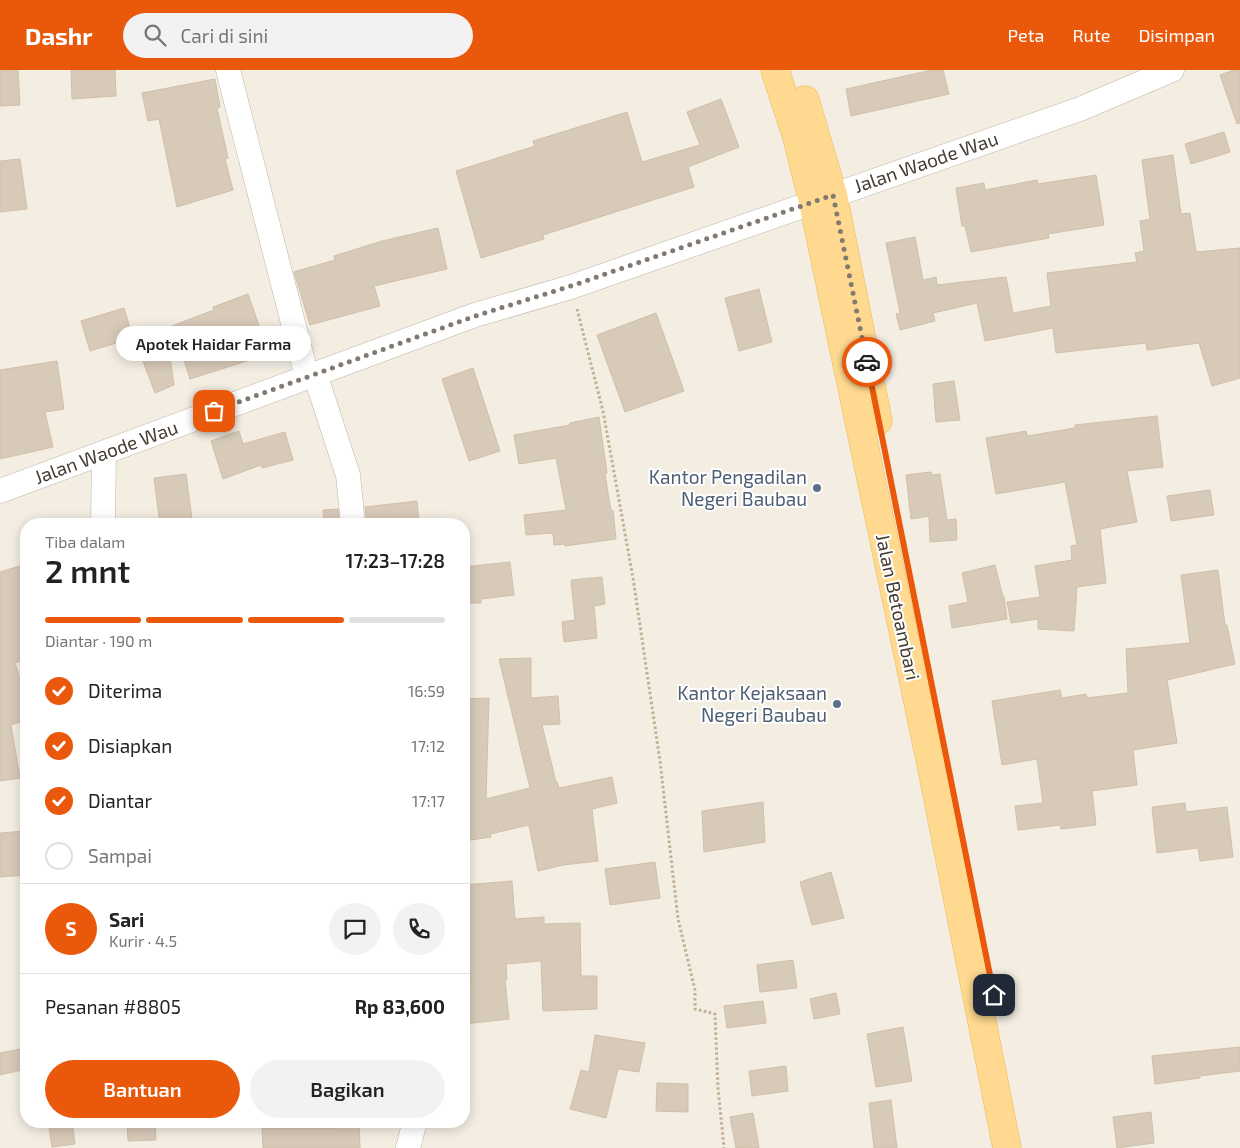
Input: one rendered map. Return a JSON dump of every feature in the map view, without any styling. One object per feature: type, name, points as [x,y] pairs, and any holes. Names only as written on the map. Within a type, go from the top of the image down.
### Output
[{"type":"main road","name":"Jalan Betoambari","points":[[775,70],[797,136],[823,198]]},
{"type":"main road","name":"Jalan Betoambari","points":[[795,70],[816,134],[823,198],[931,764],[1001,1076],[1025,1148]]},
{"type":"main road","name":"Jalan Betoambari","points":[[1001,1076],[1006,1148]]},
{"type":"street","points":[[228,70],[311,376],[348,475],[352,518]]},
{"type":"street","name":"Jalan Waode Wau","points":[[0,491],[475,316],[571,286],[1080,109],[1172,70]]},
{"type":"street","points":[[103,518],[104,453]]},
{"type":"street","points":[[408,1148],[414,1128]]},
{"type":"path","points":[[571,286],[603,411],[633,578],[660,761],[678,919],[695,990],[694,1008],[715,1014],[718,1088],[724,1148]]},
{"type":"building","points":[[0,70],[18,70],[20,105],[0,106]]},
{"type":"building","points":[[71,70],[115,70],[116,96],[72,99]]},
{"type":"building","points":[[932,70],[943,70],[949,94],[851,116],[846,89]]},
{"type":"building","points":[[1240,70],[1240,123],[1237,124],[1220,75]]},
{"type":"building","points":[[215,79],[220,107],[217,108],[228,158],[225,159],[233,190],[177,207],[159,119],[148,121],[142,93]]},
{"type":"building","points":[[721,99],[739,147],[688,167],[694,187],[543,235],[544,239],[481,258],[456,171],[535,146],[533,141],[627,112],[642,162],[700,145],[687,112]]},
{"type":"building","points":[[1224,132],[1230,152],[1191,164],[1185,144]]},
{"type":"building","points":[[1173,155],[1181,214],[1190,213],[1196,252],[1240,248],[1240,378],[1212,386],[1199,343],[1147,350],[1146,343],[1056,353],[1053,328],[985,341],[977,303],[933,313],[935,321],[900,330],[896,314],[900,313],[886,243],[915,237],[923,280],[936,277],[937,285],[1006,277],[1013,313],[1051,306],[1047,273],[1137,262],[1135,253],[1144,251],[1140,221],[1150,219],[1142,160]]},
{"type":"building","points":[[20,159],[27,209],[0,212],[0,161]]},
{"type":"building","points":[[1096,175],[1104,225],[1048,234],[1049,238],[971,252],[965,226],[962,226],[956,188],[984,183],[985,190],[1037,180],[1038,184]]},
{"type":"building","points":[[438,228],[447,269],[374,286],[380,306],[310,325],[294,272],[335,260],[334,256],[382,241]]},
{"type":"building","points":[[759,289],[772,342],[739,351],[725,298]]},
{"type":"building","points":[[248,294],[269,354],[190,379],[182,354],[170,357],[174,385],[155,393],[135,340],[214,310],[213,307]]},
{"type":"building","points":[[124,308],[133,338],[90,351],[81,321]]},
{"type":"building","points":[[656,313],[684,391],[625,412],[597,335]]},
{"type":"building","points":[[57,361],[64,409],[45,412],[53,447],[0,459],[0,370]]},
{"type":"building","points":[[473,368],[500,451],[469,461],[442,379]]},
{"type":"building","points":[[954,381],[960,420],[936,422],[933,384]]},
{"type":"building","points":[[1157,416],[1163,467],[1127,471],[1137,522],[1100,529],[1106,583],[1077,587],[1074,631],[1038,629],[1038,619],[1011,623],[1007,602],[1040,597],[1035,566],[1072,560],[1071,546],[1077,545],[1065,482],[996,494],[986,438],[1026,431],[1027,436],[1075,428],[1075,425]]},
{"type":"building","points":[[599,417],[607,473],[605,474],[611,511],[613,510],[616,539],[565,546],[565,544],[554,545],[553,533],[526,535],[524,515],[566,510],[556,458],[519,464],[514,435],[570,425],[570,423]]},
{"type":"building","points":[[239,431],[243,444],[285,432],[293,460],[262,468],[261,465],[223,479],[211,441]]},
{"type":"building","points":[[931,472],[932,475],[940,474],[947,520],[956,519],[957,540],[930,542],[929,516],[911,519],[906,475]]},
{"type":"building","points":[[186,474],[192,518],[159,518],[154,478]]},
{"type":"building","points":[[1210,490],[1214,515],[1171,521],[1167,496]]},
{"type":"building","points":[[417,501],[418,518],[366,518],[365,507]]},
{"type":"building","points":[[338,509],[339,518],[324,518],[323,510]]},
{"type":"building","points":[[510,562],[514,595],[481,599],[481,603],[470,603],[470,566]]},
{"type":"building","points":[[995,565],[1004,596],[1007,619],[952,628],[949,606],[968,602],[962,573]]},
{"type":"building","points":[[20,566],[20,661],[15,663],[20,679],[20,722],[11,725],[20,778],[0,781],[0,572]]},
{"type":"building","points":[[1218,570],[1225,625],[1227,625],[1235,664],[1167,680],[1177,743],[1133,750],[1137,785],[1092,791],[1096,825],[1061,829],[1060,825],[1018,830],[1015,806],[1043,803],[1037,759],[1002,765],[992,701],[1060,690],[1062,698],[1086,694],[1087,698],[1128,693],[1126,649],[1190,643],[1181,575]]},
{"type":"building","points":[[602,577],[605,604],[594,606],[597,638],[564,642],[562,622],[575,620],[571,580]]},
{"type":"building","points":[[531,658],[531,698],[558,696],[560,724],[542,725],[559,788],[612,777],[617,803],[592,809],[598,861],[563,865],[538,871],[529,825],[490,834],[491,837],[470,840],[470,699],[489,698],[486,799],[530,788],[499,659]]},
{"type":"building","points":[[763,802],[765,842],[704,852],[702,811]]},
{"type":"building","points":[[1185,803],[1186,812],[1227,807],[1233,857],[1200,861],[1198,848],[1157,853],[1152,807]]},
{"type":"building","points":[[20,831],[20,875],[0,877],[0,833]]},
{"type":"building","points":[[655,862],[660,898],[610,905],[605,869]]},
{"type":"building","points":[[831,872],[844,918],[812,925],[800,882]]},
{"type":"building","points":[[512,881],[515,919],[544,917],[544,924],[580,923],[581,976],[597,976],[597,1009],[543,1011],[541,961],[506,964],[507,980],[505,980],[509,1019],[470,1023],[470,884]]},
{"type":"building","points":[[793,960],[797,988],[760,992],[757,965]]},
{"type":"building","points":[[836,993],[840,1014],[814,1019],[810,999]]},
{"type":"building","points":[[763,1001],[766,1023],[727,1028],[724,1006]]},
{"type":"building","points":[[903,1027],[912,1081],[876,1087],[867,1034]]},
{"type":"building","points":[[595,1035],[645,1043],[639,1072],[618,1069],[606,1118],[570,1109],[581,1070],[589,1072]]},
{"type":"building","points":[[1240,1047],[1240,1071],[1155,1084],[1152,1056]]},
{"type":"building","points":[[20,1049],[20,1070],[0,1075],[0,1053]]},
{"type":"building","points":[[786,1066],[788,1091],[752,1096],[749,1071]]},
{"type":"building","points":[[657,1083],[688,1084],[688,1112],[656,1111]]},
{"type":"building","points":[[891,1100],[897,1148],[874,1148],[869,1103]]},
{"type":"building","points":[[1151,1112],[1154,1143],[1117,1148],[1113,1117]]},
{"type":"building","points":[[753,1113],[759,1148],[736,1148],[730,1117]]},
{"type":"building","points":[[49,1128],[73,1128],[75,1144],[52,1147]]},
{"type":"building","points":[[127,1128],[155,1128],[156,1140],[128,1141]]},
{"type":"building","points":[[262,1128],[359,1128],[360,1148],[263,1148]]},
{"type":"way so far","points":[[214,411],[475,316],[571,286],[833,195],[867,362]]},
{"type":"place","name":"Apotek Haidar Farma","points":[[214,411]]},
{"type":"place","name":"Kantor Pengadilan Negeri Baubau","points":[[817,488]]},
{"type":"place","name":"Kantor Kejaksaan Negeri Baubau","points":[[837,704]]},
{"type":"route","points":[[867,362],[994,995]]}]
